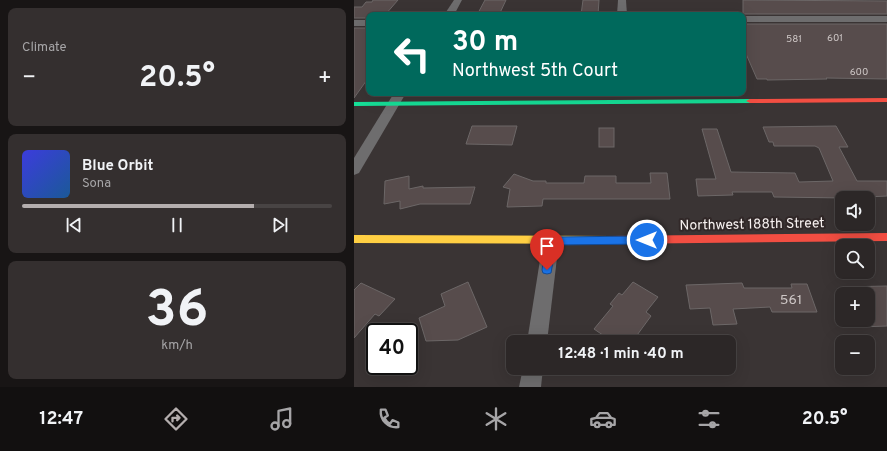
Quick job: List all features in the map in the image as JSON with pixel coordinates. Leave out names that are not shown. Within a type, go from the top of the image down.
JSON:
[{"type":"street","points":[[451,12],[458,0]]},
{"type":"street","points":[[622,0],[622,12]]},
{"type":"street","points":[[746,19],[887,19]]},
{"type":"street","points":[[354,23],[366,23]]},
{"type":"street","points":[[354,170],[398,96]]},
{"type":"street","points":[[354,104],[625,98],[887,100]]},
{"type":"street","name":"Northwest 188th Street","points":[[354,239],[551,241],[887,238]]},
{"type":"street","points":[[538,335],[551,241]]},
{"type":"street","points":[[530,387],[532,375]]},
{"type":"building","points":[[373,0],[398,0],[388,12],[366,12],[366,18],[354,18],[354,7],[362,7],[366,2],[372,2]]},
{"type":"building","points":[[485,0],[506,0],[500,12],[479,12]]},
{"type":"building","points":[[583,0],[599,0],[598,12],[581,12]]},
{"type":"building","points":[[743,0],[887,1],[887,14],[746,14],[746,12],[743,12]]},
{"type":"building","points":[[746,24],[887,24],[887,79],[757,79],[746,54]]},
{"type":"building","points":[[354,28],[366,28],[366,81],[354,98]]},
{"type":"building","points":[[472,126],[517,126],[512,145],[466,144]]},
{"type":"building","points":[[836,126],[848,147],[839,147],[857,181],[887,181],[887,196],[875,197],[875,191],[835,191],[835,198],[774,197],[772,192],[732,192],[733,195],[698,196],[696,179],[716,179],[702,129],[717,129],[731,172],[795,173],[799,182],[833,181],[819,148],[815,146],[774,146],[773,142],[769,142],[763,127]]},
{"type":"building","points":[[599,128],[614,128],[614,147],[599,147]]},
{"type":"building","points":[[650,173],[667,173],[670,199],[543,199],[542,206],[507,207],[510,189],[503,187],[514,174],[533,181],[546,181],[546,183],[584,183],[585,176],[616,176],[616,183],[651,183]]},
{"type":"building","points":[[409,176],[409,189],[423,186],[423,188],[475,187],[470,204],[420,204],[400,209],[400,201],[384,204],[385,181]]},
{"type":"building","points":[[468,282],[487,327],[458,340],[426,341],[419,318],[445,306],[441,294]]},
{"type":"building","points":[[633,282],[658,297],[646,312],[651,316],[637,335],[603,335],[594,329],[613,306],[610,304],[619,293],[622,295]]},
{"type":"building","points":[[361,283],[395,299],[379,316],[375,314],[354,338],[354,290]]},
{"type":"building","points":[[742,283],[744,288],[792,288],[791,284],[807,284],[817,312],[772,312],[770,307],[733,309],[737,324],[713,325],[710,308],[690,309],[686,285]]},
{"type":"building","points":[[887,286],[887,326],[875,326],[875,287],[843,287]]},
{"type":"traffic: fast","points":[[354,104],[750,101]]},
{"type":"traffic: slow","points":[[354,239],[612,240]]},
{"type":"traffic: jam","points":[[750,101],[887,100]]},
{"type":"traffic: jam","points":[[612,240],[887,237]]},
{"type":"route","points":[[547,270],[551,241],[647,240]]}]
